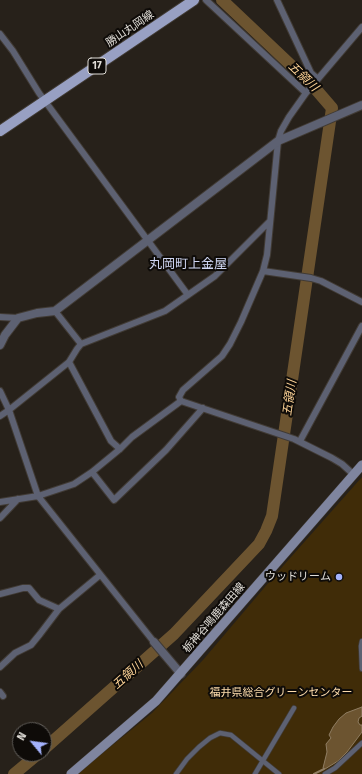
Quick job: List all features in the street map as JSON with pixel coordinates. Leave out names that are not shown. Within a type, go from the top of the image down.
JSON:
[{"type":"main road","name":"勝山丸岡線","points":[[0,131],[194,0]]},
{"type":"main road","name":"栃神谷鳴鹿森田線","points":[[71,774],[156,701],[362,465]]},
{"type":"street","points":[[206,0],[306,93]]},
{"type":"street","points":[[277,0],[311,73],[318,79]]},
{"type":"street","points":[[181,401],[179,396],[183,390],[222,356],[230,344],[263,271],[267,255],[278,141],[289,117],[306,93],[362,27]]},
{"type":"street","points":[[0,34],[46,101],[188,295]]},
{"type":"street","points":[[0,317],[18,318],[37,313],[55,311],[278,141],[362,105]]},
{"type":"street","points":[[0,416],[69,362],[81,344],[165,311],[216,276],[270,221]]},
{"type":"street","points":[[263,271],[300,276],[321,281],[362,302]]},
{"type":"street","points":[[55,311],[81,344]]},
{"type":"street","points":[[0,345],[5,335],[18,318]]},
{"type":"street","points":[[300,441],[362,326]]},
{"type":"street","points":[[69,362],[111,441],[120,449]]},
{"type":"street","points":[[0,391],[9,410],[38,496],[164,655],[181,674]]},
{"type":"street","points":[[181,401],[300,441],[342,464],[353,474]]},
{"type":"street","points":[[0,502],[38,496],[74,484],[92,472],[132,437],[181,401]]},
{"type":"street","points":[[92,472],[114,500],[166,450],[203,408]]},
{"type":"street","points":[[0,518],[18,499]]},
{"type":"street","points":[[0,668],[14,653],[30,645],[59,610],[100,575]]},
{"type":"street","points":[[0,594],[23,588],[29,588],[39,600],[59,610]]},
{"type":"street","points":[[362,641],[362,669]]},
{"type":"street","points":[[255,774],[294,708]]},
{"type":"street","points":[[176,774],[187,759],[199,747],[210,738],[220,733],[231,735],[264,760],[279,774]]},
{"type":"street","points":[[325,774],[335,768],[362,742]]},
{"type":"green space","name":"福井県総合グリーンセンター","points":[[362,477],[362,774],[77,774],[152,713],[203,660],[275,575]]},
{"type":"shaded area","points":[[362,707],[362,716],[359,718],[358,722],[362,725],[362,732],[338,761],[325,769],[323,768],[327,752],[326,744],[331,738],[329,735],[333,727],[346,713]]},
{"type":"waterway","name":"五領川","points":[[52,742],[174,634],[259,544],[272,516],[332,108],[313,86],[222,0]]},
{"type":"waterway","name":"五領川","points":[[14,774],[28,762]]},
{"type":"waterway","points":[[314,774],[324,769]]},
{"type":"place","name":"ウッドリーム","points":[[339,577]]},
{"type":"district","name":"丸岡町上金屋","points":[[188,264]]}]
